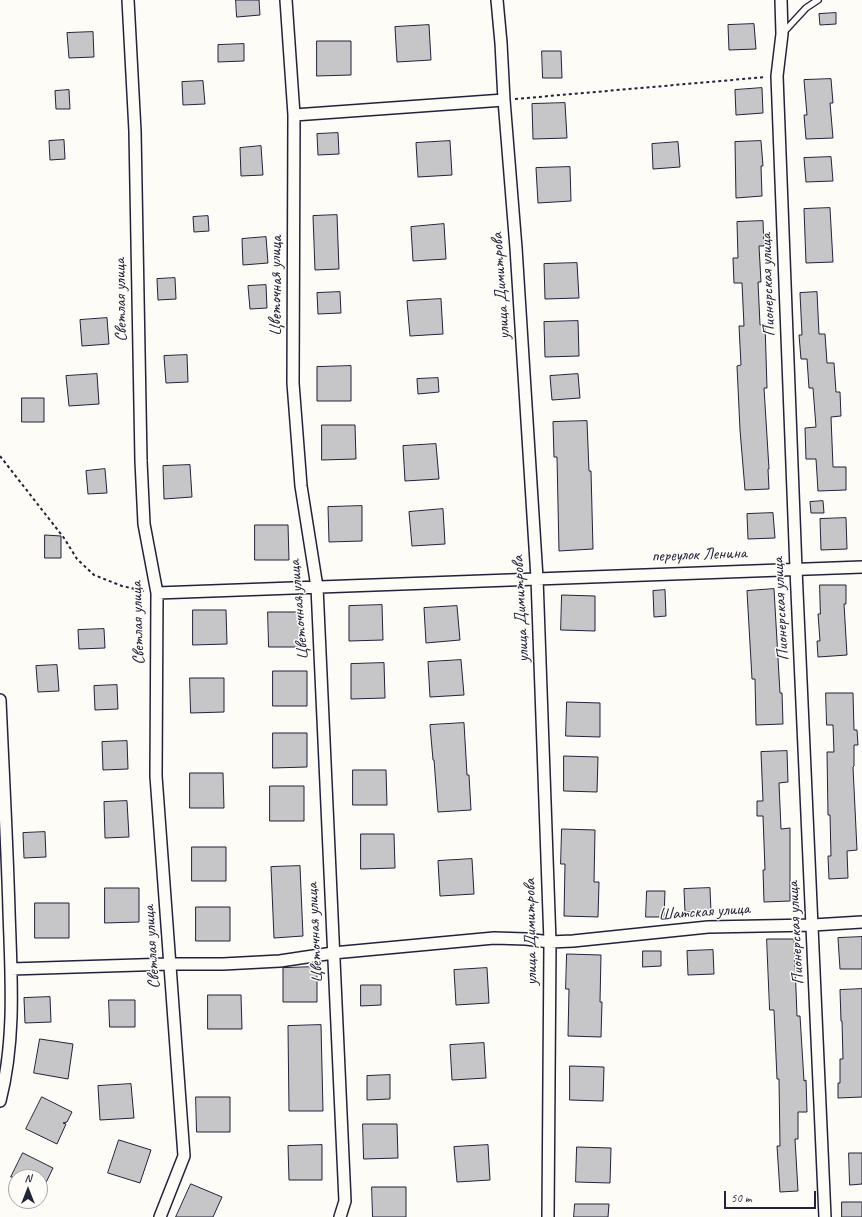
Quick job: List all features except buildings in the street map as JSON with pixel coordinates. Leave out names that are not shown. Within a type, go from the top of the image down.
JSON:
[{"type":"street","name":"Светлая улица","points":[[128,0],[135,131],[141,461],[144,524],[157,593],[156,776],[184,1156],[160,1217]]},
{"type":"street","name":"Цветочная улица","points":[[286,0],[294,115],[293,383],[301,486],[317,588],[344,1201],[340,1217]]},
{"type":"street","name":"улица Димитрова","points":[[497,0],[516,248],[537,578],[550,942],[548,1217]]},
{"type":"street","name":"Пионерская улица","points":[[781,0],[782,34],[777,76],[796,569],[825,1217]]},
{"type":"street","points":[[294,115],[504,100]]},
{"type":"street","name":"переулок Ленина","points":[[157,593],[862,567]]},
{"type":"street","points":[[0,700],[11,969],[10,1039],[4,1084],[0,1101]]},
{"type":"street","name":"Шатская улица","points":[[11,969],[170,964],[223,964],[280,961],[333,953],[494,938],[526,939],[550,942],[573,941],[708,927],[813,925],[862,922]]},
{"type":"lane","points":[[782,34],[806,8],[818,0]]},
{"type":"path","points":[[504,100],[777,76]]},
{"type":"path","points":[[0,456],[64,538],[77,559],[94,575],[122,586],[157,593]]}]
